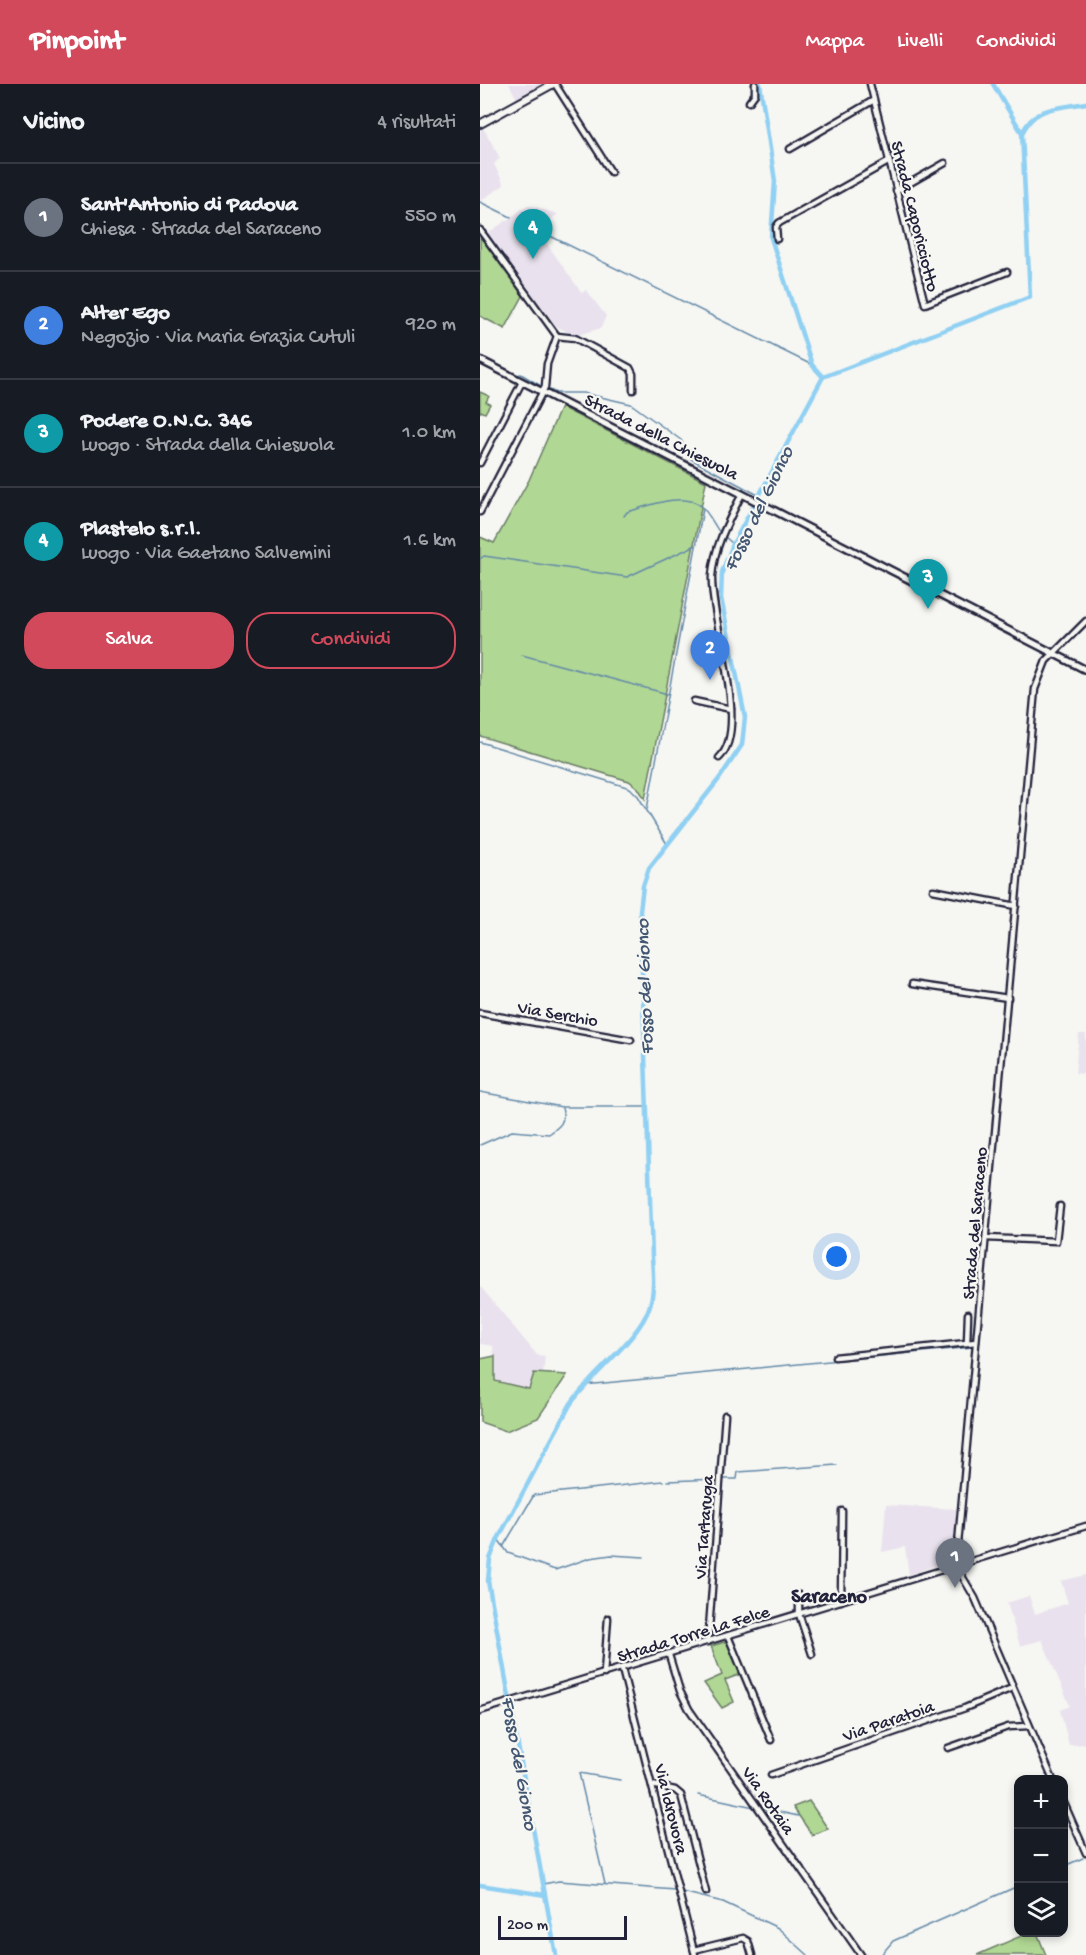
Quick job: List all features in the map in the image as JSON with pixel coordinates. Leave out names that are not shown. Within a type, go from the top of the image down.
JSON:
[{"type":"main road","points":[[480,124],[554,84]]},
{"type":"street","points":[[554,84],[611,172]]},
{"type":"street","points":[[749,102],[755,94],[755,84]]},
{"type":"street","name":"Strada Caporicciotto","points":[[870,84],[925,304],[1007,272]]},
{"type":"street","points":[[790,149],[874,100]]},
{"type":"street","points":[[777,239],[778,224],[888,162]]},
{"type":"street","points":[[896,191],[945,163]]},
{"type":"street","points":[[480,230],[557,336],[573,338],[628,367],[633,374],[633,390]]},
{"type":"street","points":[[480,512],[547,382],[547,364],[557,336]]},
{"type":"street","name":"Strada della Chiesuola","points":[[480,360],[1086,670]]},
{"type":"street","points":[[480,463],[522,382]]},
{"type":"street","points":[[719,758],[730,741],[731,709],[714,603],[712,574],[722,537],[742,494]]},
{"type":"street","name":"Strada del Saraceno","points":[[956,1566],[1035,689],[1041,669],[1052,653],[1086,621]]},
{"type":"street","points":[[694,701],[731,709]]},
{"type":"street","points":[[933,890],[1016,906]]},
{"type":"street","points":[[912,984],[1008,998]]},
{"type":"street","name":"Via Serchio","points":[[480,1013],[631,1040]]},
{"type":"street","points":[[986,1238],[1056,1241],[1060,1206]]},
{"type":"street","points":[[967,1343],[968,1314]]},
{"type":"street","points":[[835,1358],[976,1342]]},
{"type":"street","name":"Via Tartaruga","points":[[708,1642],[725,1415]]},
{"type":"street","points":[[841,1601],[842,1511]]},
{"type":"street","name":"Strada Torre La Felce","points":[[480,1711],[1086,1526]]},
{"type":"street","points":[[956,1566],[975,1598],[1051,1775]]},
{"type":"street","points":[[799,1595],[799,1614],[812,1654]]},
{"type":"street","points":[[604,1674],[608,1618]]},
{"type":"street","points":[[728,1636],[771,1740]]},
{"type":"street","name":"Via Rotaia","points":[[669,1655],[679,1688],[689,1709],[861,1955]]},
{"type":"street","name":"Via Idrovora","points":[[622,1669],[695,1953]]},
{"type":"street","name":"Via Paratoia","points":[[771,1775],[965,1708],[1012,1688]]},
{"type":"street","points":[[948,1748],[1008,1727],[1029,1726]]},
{"type":"street","points":[[652,1785],[675,1790],[681,1795],[706,1892]]},
{"type":"street","points":[[1068,1812],[1086,1854]]},
{"type":"street","points":[[695,1953],[743,1938],[748,1941],[752,1955]]},
{"type":"shaded area","points":[[509,84],[546,84],[517,99]]},
{"type":"shaded area","points":[[480,122],[500,158],[494,164],[504,185],[480,201]]},
{"type":"shaded area","points":[[528,205],[558,214],[537,230],[582,293],[586,290],[606,316],[601,328],[575,336],[556,326],[487,234]]},
{"type":"shaded area","points":[[1079,1034],[1086,1034],[1086,1074],[1075,1073]]},
{"type":"shaded area","points":[[480,1286],[537,1355],[545,1356],[543,1374],[534,1373],[529,1389],[495,1381],[493,1346],[480,1344]]},
{"type":"shaded area","points":[[886,1505],[957,1509],[953,1551],[945,1562],[909,1575],[905,1547],[882,1552]]},
{"type":"shaded area","points":[[1086,1575],[1086,1744],[1069,1745],[1060,1710],[1070,1706],[1042,1640],[1020,1646],[1007,1603],[1029,1596],[1035,1614],[1068,1603],[1061,1581]]},
{"type":"green space","points":[[480,236],[523,296],[505,329],[480,316]]},
{"type":"green space","points":[[480,392],[489,396],[486,402],[490,404],[485,413],[481,411],[480,413]]},
{"type":"green space","points":[[561,407],[706,482],[645,799],[638,788],[629,781],[480,736],[480,537],[494,543],[529,480]]},
{"type":"green space","points":[[495,1356],[495,1381],[529,1389],[534,1373],[567,1375],[538,1418],[506,1431],[480,1422],[480,1359]]},
{"type":"green space","points":[[728,1641],[741,1674],[725,1680],[734,1702],[722,1708],[704,1683],[722,1675],[711,1646]]},
{"type":"green space","points":[[809,1801],[828,1829],[812,1835],[793,1807]]},
{"type":"green space","points":[[1019,1937],[1039,1937],[1046,1955],[977,1955]]},
{"type":"waterway","points":[[760,84],[775,181],[771,238],[812,365],[823,377]]},
{"type":"waterway","points":[[993,84],[1022,133]]},
{"type":"waterway","name":"Fosso del Gionco","points":[[556,1955],[488,1581],[490,1559],[498,1539],[570,1405],[635,1332],[644,1320],[651,1302],[653,1276],[640,911],[643,886],[649,868],[719,779],[742,745],[745,717],[721,598],[722,572],[733,544],[823,377],[1030,297],[1022,133],[1034,117],[1041,113],[1086,103]]},
{"type":"waterway","points":[[480,202],[511,217]]},
{"type":"waterway","points":[[538,230],[812,365]]},
{"type":"waterway","points":[[517,375],[521,374],[541,386]]},
{"type":"waterway","points":[[548,389],[556,393],[583,393],[631,404],[681,440],[691,459],[760,496]]},
{"type":"waterway","points":[[624,516],[627,512],[654,504],[685,500],[701,506],[720,533]]},
{"type":"waterway","points":[[647,809],[703,509]]},
{"type":"waterway","points":[[724,536],[733,544]]},
{"type":"waterway","points":[[480,559],[484,556],[627,577],[696,545]]},
{"type":"waterway","points":[[522,655],[668,694]]},
{"type":"waterway","points":[[480,742],[630,788],[638,796],[667,844]]},
{"type":"waterway","points":[[480,1092],[562,1107],[645,1107]]},
{"type":"waterway","points":[[480,1145],[512,1131],[549,1134],[561,1123],[562,1108]]},
{"type":"waterway","points":[[584,1385],[973,1347]]},
{"type":"waterway","points":[[724,1479],[737,1479],[738,1472],[837,1465]]},
{"type":"waterway","points":[[667,1481],[718,1479]]},
{"type":"waterway","points":[[503,1547],[534,1495],[663,1481]]},
{"type":"waterway","points":[[498,1539],[508,1553],[555,1570],[590,1558],[611,1555],[644,1557]]},
{"type":"waterway","points":[[605,1884],[579,1773],[620,1780]]},
{"type":"waterway","points":[[698,1795],[754,1807]]},
{"type":"waterway","points":[[761,1808],[798,1816]]},
{"type":"waterway","points":[[1068,1864],[1083,1858]]},
{"type":"waterway","points":[[543,1884],[559,1881],[675,1890]]},
{"type":"waterway","points":[[480,1885],[545,1895]]},
{"type":"waterway","points":[[881,1955],[893,1941],[1014,1888]]},
{"type":"waterway","points":[[682,1892],[723,1902],[778,1928],[808,1955]]},
{"type":"place","name":"Plastelo s.r.l.","points":[[533,259]]},
{"type":"place","name":"Podere O.N.C. 346","points":[[928,609]]},
{"type":"place","name":"Alter Ego","points":[[710,680]]},
{"type":"place","name":"Sant'Antonio di Padova","points":[[955,1588]]},
{"type":"district","name":"Saraceno","points":[[829,1595]]}]
